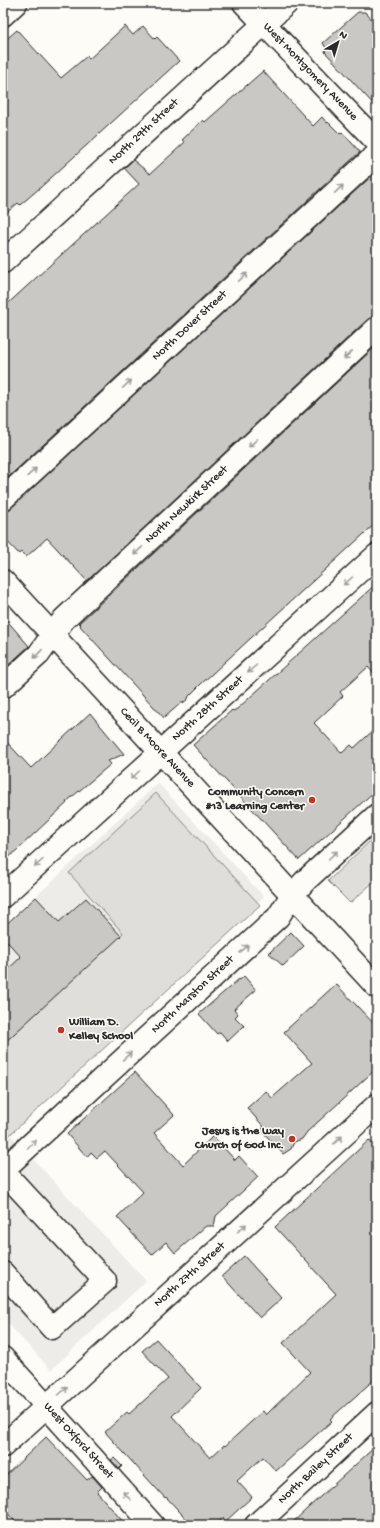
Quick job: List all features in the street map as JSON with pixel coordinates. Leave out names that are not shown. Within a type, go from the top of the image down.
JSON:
[{"type":"street","points":[[3,15],[16,3]]},
{"type":"street","name":"West Montgomery Avenue","points":[[244,3],[377,142]]},
{"type":"street","name":"North 29th Street","points":[[3,262],[286,3]]},
{"type":"street","name":"North Dover Street","points":[[3,499],[377,154]]},
{"type":"street","name":"North Newkirk Street","points":[[3,687],[39,654],[64,619],[377,328]]},
{"type":"street","name":"North 28th Street","points":[[3,896],[377,555]]},
{"type":"street","name":"Cecil B Moore Avenue","points":[[3,580],[377,987]]},
{"type":"street","name":"North Marston Street","points":[[3,1171],[278,917],[292,895],[305,881],[377,815]]},
{"type":"street","name":"North 27th Street","points":[[3,1446],[377,1105]]},
{"type":"street","points":[[3,1171],[105,1281],[52,1328],[3,1273]]},
{"type":"street","name":"West Oxford Street","points":[[3,1358],[153,1525]]},
{"type":"street","name":"North Bailey Street","points":[[256,1525],[377,1413]]},
{"type":"shaded area","name":"William D. Kelley School","points":[[158,783],[264,897],[9,1133],[146,1281],[51,1370],[3,1318],[3,927]]},
{"type":"shaded area","points":[[156,793],[260,905],[3,1141],[3,1044],[123,933],[69,873]]},
{"type":"shaded area","points":[[377,837],[377,879],[350,903],[328,881],[373,838]]},
{"type":"building","points":[[358,12],[365,12],[377,25],[377,108],[325,52],[326,48],[323,43]]},
{"type":"building","points":[[125,26],[133,35],[143,26],[155,39],[157,37],[179,61],[41,187],[20,205],[18,203],[3,216],[3,42],[17,30],[61,78],[87,56],[89,59]]},
{"type":"building","points":[[263,71],[313,126],[322,117],[340,134],[342,132],[360,152],[3,482],[3,308],[139,184],[124,168],[133,160],[150,174],[185,142],[182,140],[203,120],[205,122]]},
{"type":"building","points":[[377,171],[377,316],[368,319],[87,581],[47,538],[26,557],[21,552],[19,554],[3,537],[3,511],[11,508]]},
{"type":"building","points":[[377,345],[377,522],[201,684],[189,696],[188,699],[181,703],[164,718],[80,626],[81,625],[79,623]]},
{"type":"building","points":[[377,583],[377,677],[368,667],[340,692],[343,696],[314,723],[342,753],[351,745],[354,748],[377,727],[377,789],[299,860],[193,745],[232,710],[237,709]]},
{"type":"building","points":[[3,616],[29,646],[3,670]]},
{"type":"building","points":[[90,713],[124,754],[108,761],[111,764],[66,802],[67,803],[3,863],[3,738],[31,768]]},
{"type":"building","name":"William D. Kelley School","points":[[36,897],[59,922],[86,898],[121,936],[3,1044],[3,974],[21,957],[3,937],[3,927]]},
{"type":"building","points":[[291,932],[304,946],[283,966],[269,953]]},
{"type":"building","points":[[244,976],[256,990],[234,1009],[238,1014],[235,1017],[244,1026],[228,1041],[220,1032],[217,1034],[199,1014]]},
{"type":"building","points":[[336,984],[377,1027],[377,1068],[307,1132],[302,1139],[294,1142],[291,1149],[283,1154],[261,1130],[264,1127],[247,1108],[266,1091],[272,1098],[312,1063],[284,1032]]},
{"type":"building","points":[[135,1072],[174,1115],[154,1133],[183,1165],[213,1136],[235,1160],[239,1156],[258,1177],[216,1216],[214,1226],[206,1226],[175,1253],[166,1242],[152,1255],[117,1217],[143,1192],[105,1151],[97,1158],[91,1152],[87,1157],[67,1134]]},
{"type":"building","points":[[369,1140],[377,1149],[377,1377],[330,1419],[332,1421],[276,1471],[263,1457],[237,1481],[252,1497],[226,1521],[223,1518],[215,1525],[192,1525],[166,1497],[165,1498],[105,1432],[127,1412],[129,1414],[168,1379],[142,1351],[156,1339],[201,1388],[172,1416],[210,1458],[263,1411],[266,1415],[310,1372],[283,1343],[336,1294],[275,1227]]},
{"type":"building","points":[[244,1256],[282,1298],[260,1318],[222,1276]]},
{"type":"building","points":[[46,1437],[87,1480],[92,1476],[102,1487],[97,1492],[126,1525],[18,1525],[3,1508],[3,1478]]},
{"type":"building","points":[[377,1445],[377,1525],[290,1525],[309,1507]]},
{"type":"building","points":[[114,1458],[122,1466],[119,1469],[111,1460]]},
{"type":"place","name":"Community Concern #13 Learning Center","points":[[312,800]]},
{"type":"place","name":"William D. Kelley School","points":[[61,1030]]},
{"type":"place","name":"Jesus is the way Church of God Inc.","points":[[292,1139]]}]
